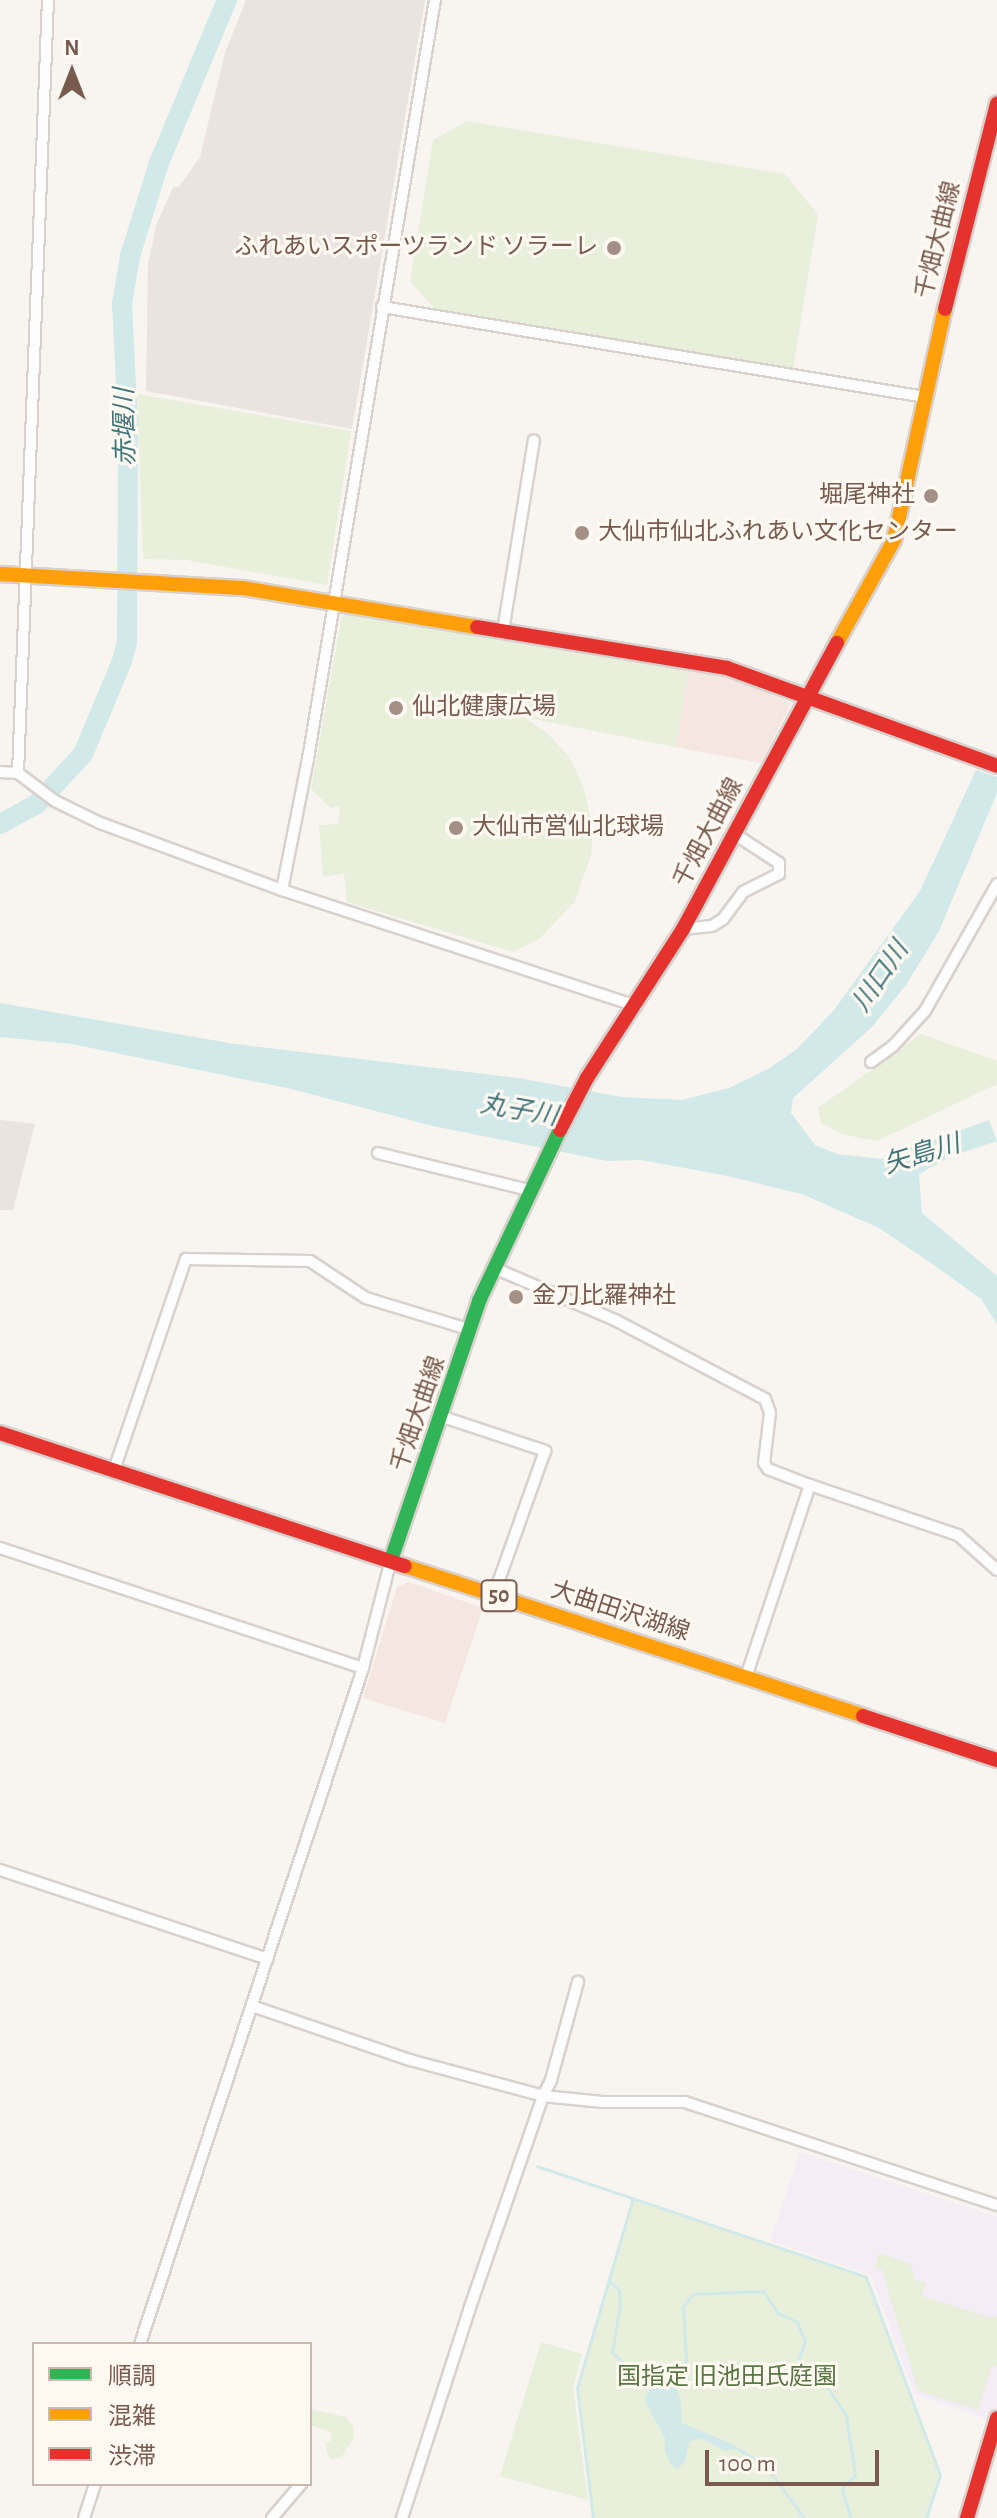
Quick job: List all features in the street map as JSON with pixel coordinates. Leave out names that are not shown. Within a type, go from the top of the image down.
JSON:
[{"type":"main road","name":"千畑大曲線","points":[[391,1560],[494,1268],[529,1190],[609,1043],[636,1006],[683,929],[894,540],[964,224],[997,103]]},
{"type":"main road","points":[[0,574],[243,588],[727,668],[997,766]]},
{"type":"main road","name":"大曲田沢湖線","points":[[0,1433],[746,1677],[996,1755]]},
{"type":"main road","points":[[967,2518],[997,2418]]},
{"type":"street","points":[[18,773],[48,0]]},
{"type":"street","points":[[282,890],[308,759],[435,0]]},
{"type":"street","points":[[382,307],[925,397]]},
{"type":"street","points":[[503,631],[534,440]]},
{"type":"street","points":[[0,772],[18,773],[55,801],[100,823],[282,890],[636,1006]]},
{"type":"street","points":[[683,929],[712,926],[723,919],[743,892],[779,874],[779,863],[733,833]]},
{"type":"street","points":[[871,1062],[893,1046],[925,1011],[997,884]]},
{"type":"street","points":[[378,1153],[529,1190]]},
{"type":"street","points":[[114,1470],[186,1259],[310,1261],[366,1298],[471,1330]]},
{"type":"street","points":[[494,1268],[615,1320],[765,1399],[770,1413],[764,1463],[768,1469],[958,1535],[997,1570]]},
{"type":"street","points":[[443,1417],[545,1451],[494,1594]]},
{"type":"street","points":[[746,1677],[810,1485]]},
{"type":"street","points":[[0,1548],[363,1668]]},
{"type":"street","points":[[141,2342],[363,1668],[391,1560]]},
{"type":"street","points":[[0,1870],[268,1959]]},
{"type":"street","points":[[402,2518],[543,2096],[551,2080],[578,1982]]},
{"type":"street","points":[[252,2006],[410,2060],[543,2096],[603,2102],[685,2102],[997,2205]]},
{"type":"street","points":[[84,2518],[94,2486]]},
{"type":"street","points":[[272,2518],[299,2486]]},
{"type":"shaded area","points":[[246,0],[425,0],[352,429],[146,391],[148,265],[156,226],[173,187],[179,187],[200,157],[225,53]]},
{"type":"shaded area","points":[[689,670],[724,674],[791,703],[761,763],[675,747]]},
{"type":"shaded area","points":[[0,1120],[35,1124],[13,1210],[0,1210]]},
{"type":"shaded area","points":[[409,1582],[483,1608],[445,1723],[363,1698],[397,1587]]},
{"type":"shaded area","points":[[800,2152],[997,2217],[997,2405],[992,2421],[914,2394],[871,2275],[770,2241]]},
{"type":"green space","name":"ふれあいスポーツランド ソラーレ","points":[[468,121],[785,174],[818,215],[793,369],[436,311],[410,281],[433,140]]},
{"type":"green space","points":[[137,394],[351,431],[327,585],[186,560],[143,559]]},
{"type":"green space","points":[[342,614],[689,670],[675,747],[524,717],[547,733],[570,758],[584,788],[593,830],[591,855],[575,901],[540,938],[513,952],[347,902],[344,873],[323,877],[319,825],[338,824],[340,806],[331,808],[311,789]]},
{"type":"green space","points":[[921,1034],[997,1061],[997,1084],[877,1141],[845,1135],[821,1123],[818,1108]]},
{"type":"green space","name":"国指定 旧池田氏庭園","points":[[633,2198],[866,2277],[940,2475],[926,2518],[593,2518],[577,2388]]},
{"type":"green space","points":[[879,2253],[911,2264],[915,2279],[926,2283],[922,2296],[992,2318],[997,2316],[997,2367],[992,2365],[978,2410],[918,2391],[882,2270],[875,2268]]},
{"type":"green space","points":[[541,2342],[582,2354],[573,2389],[588,2500],[500,2476]]},
{"type":"green space","points":[[312,2409],[346,2417],[353,2426],[354,2438],[341,2458],[332,2459],[328,2455],[325,2444],[330,2441],[332,2433],[312,2426]]},
{"type":"water","points":[[976,770],[997,777],[997,793],[939,931],[906,985],[873,1026],[793,1098],[791,1113],[815,1145],[837,1154],[882,1159],[989,1120],[997,1141],[952,1156],[919,1174],[922,1213],[997,1276],[997,1324],[981,1299],[879,1228],[802,1194],[723,1175],[641,1160],[607,1161],[433,1126],[287,1088],[72,1044],[0,1037],[0,1003],[235,1044],[518,1078],[622,1097],[682,1100],[729,1088],[768,1069],[797,1049],[834,1010],[920,891]]},
{"type":"water","points":[[667,2385],[676,2388],[680,2396],[682,2423],[738,2449],[724,2451],[706,2440],[695,2439],[689,2443],[685,2462],[677,2469],[671,2464],[665,2452],[665,2438],[644,2400],[650,2389]]},
{"type":"waterway","name":"赤堰川","points":[[0,824],[37,804],[83,754],[122,661],[127,642],[128,423],[122,304],[130,256],[159,163],[227,0]]},
{"type":"waterway","points":[[537,2166],[866,2277],[940,2475],[926,2518]]},
{"type":"waterway","points":[[593,2518],[577,2388],[633,2198]]},
{"type":"waterway","points":[[609,2281],[619,2290],[620,2306],[612,2352],[650,2389]]},
{"type":"waterway","points":[[676,2388],[686,2360],[683,2307],[693,2294],[763,2291],[778,2313],[797,2322],[805,2342],[798,2360],[802,2366],[816,2369],[846,2416],[855,2475],[842,2489],[851,2518]]},
{"type":"waterway","points":[[738,2449],[765,2465],[804,2518]]},
{"type":"traffic: fast","points":[[391,1560],[479,1301],[560,1130]]},
{"type":"traffic: slow","points":[[837,643],[894,540],[945,309]]},
{"type":"traffic: slow","points":[[0,574],[243,588],[477,627]]},
{"type":"traffic: slow","points":[[405,1566],[863,1716]]},
{"type":"traffic: jam","points":[[945,309],[997,103]]},
{"type":"traffic: jam","points":[[477,627],[727,668],[997,766]]},
{"type":"traffic: jam","points":[[560,1130],[587,1078],[683,929],[837,643]]},
{"type":"traffic: jam","points":[[0,1433],[405,1566]]},
{"type":"traffic: jam","points":[[863,1716],[997,1760]]},
{"type":"traffic: jam","points":[[967,2518],[997,2418]]},
{"type":"place","name":"ふれあいスポーツランド ソラーレ","points":[[614,248]]},
{"type":"place","name":"堀尾神社","points":[[931,496]]},
{"type":"place","name":"大仙市仙北ふれあい文化センター","points":[[582,533]]},
{"type":"place","name":"仙北健康広場","points":[[396,708]]},
{"type":"place","name":"大仙市営仙北球場","points":[[456,828]]},
{"type":"place","name":"金刀比羅神社","points":[[516,1297]]},
{"type":"water label","name":"川口川","points":[[881,977]]},
{"type":"water label","name":"丸子川","points":[[519,1111]]},
{"type":"water label","name":"矢島川","points":[[922,1155]]}]
